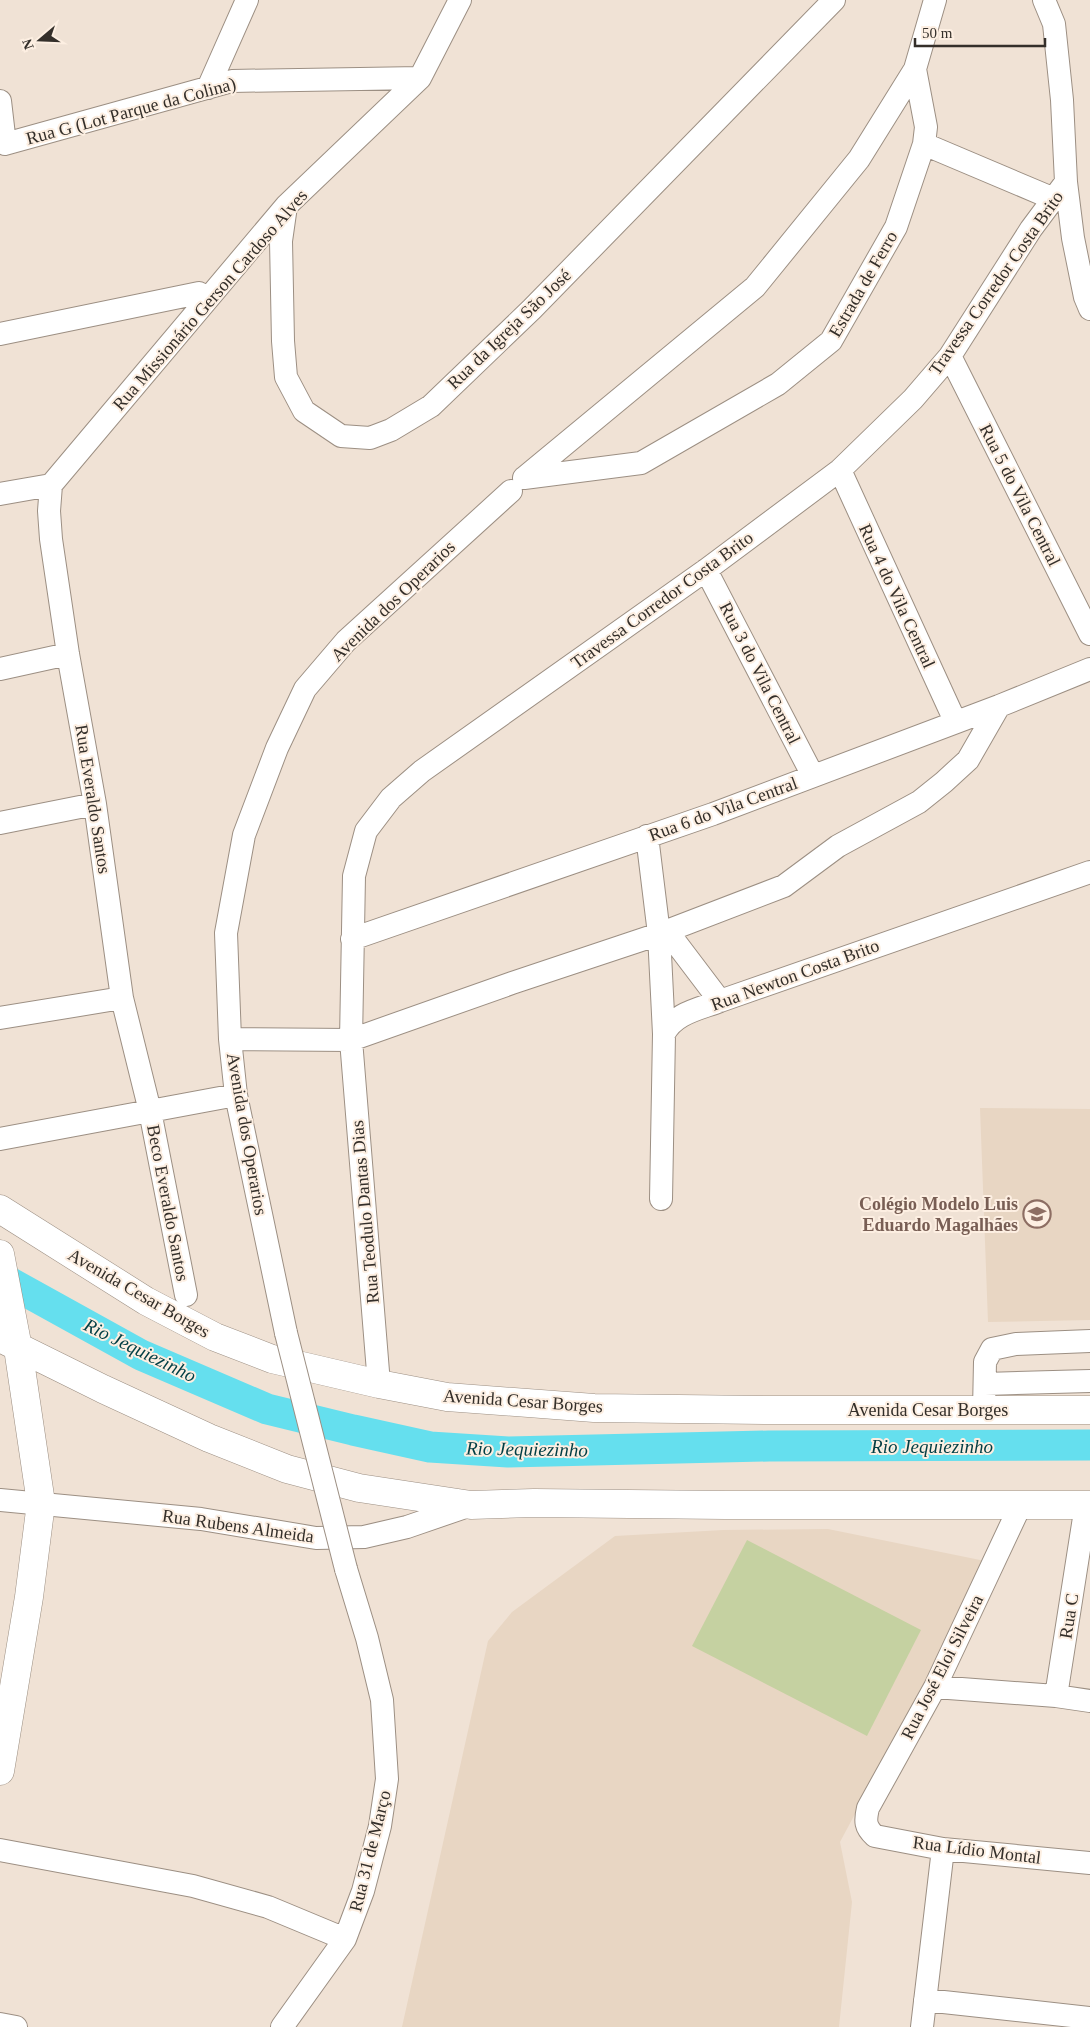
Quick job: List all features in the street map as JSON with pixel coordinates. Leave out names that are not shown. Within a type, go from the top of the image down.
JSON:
[{"type":"main road","name":"Avenida Cesar Borges","points":[[0,1209],[146,1301],[215,1337],[272,1359],[379,1384],[447,1397],[594,1408],[984,1397],[1090,1410]]},
{"type":"main road","points":[[0,1254],[10,1334],[41,1503],[29,1597],[7,1691],[0,1771]]},
{"type":"main road","points":[[10,1334],[209,1438],[287,1469],[359,1488],[471,1505],[534,1503],[1088,1505]]},
{"type":"street","points":[[208,88],[247,0]]},
{"type":"street","name":"Rua Missionário Gerson Cardoso Alves","points":[[52,485],[286,206],[420,78],[460,0]]},
{"type":"street","name":"Rua da Igreja São José","points":[[286,206],[281,241],[283,341],[286,377],[304,411],[341,436],[370,438],[392,430],[430,406],[532,309],[834,0]]},
{"type":"street","points":[[915,69],[935,0]]},
{"type":"street","points":[[1044,0],[1054,24],[1062,100],[1060,191],[1073,238],[1085,298],[1090,310]]},
{"type":"street","name":"Estrada de Ferro","points":[[518,484],[640,463],[778,384],[831,341],[896,226],[924,144],[926,127],[915,69]]},
{"type":"street","name":"Avenida dos Operarios","points":[[346,1569],[286,1333],[236,1095],[230,1039],[226,933],[244,835],[277,748],[305,689],[346,641],[518,484],[756,287],[859,159],[915,69]]},
{"type":"street","name":"Rua G (Lot Parque da Colina)","points":[[0,101],[2,146],[232,81],[420,78]]},
{"type":"street","points":[[924,144],[1060,191]]},
{"type":"street","name":"Travessa Corredor Costa Brito","points":[[351,1040],[354,876],[366,831],[391,798],[422,771],[706,570],[840,470],[913,399],[950,356],[1031,229],[1060,191]]},
{"type":"street","points":[[0,334],[199,292]]},
{"type":"street","name":"Rua 5 do Vila Central","points":[[950,356],[1090,634]]},
{"type":"street","name":"Rua 4 do Vila Central","points":[[840,470],[954,721]]},
{"type":"street","points":[[0,494],[52,485]]},
{"type":"street","name":"Rua Everaldo Santos","points":[[52,485],[49,510],[51,539],[68,654],[95,804],[122,998],[150,1111]]},
{"type":"street","name":"Rua 3 do Vila Central","points":[[706,570],[813,776]]},
{"type":"street","points":[[0,669],[68,654]]},
{"type":"street","name":"Rua 6 do Vila Central","points":[[352,939],[648,836],[813,776],[954,721],[999,706],[1090,669]]},
{"type":"street","points":[[230,1039],[351,1040],[512,983],[663,933],[784,886],[838,846],[919,802],[968,760],[999,706]]},
{"type":"street","points":[[0,823],[95,804]]},
{"type":"street","points":[[648,836],[663,933],[664,1034],[661,1199]]},
{"type":"street","name":"Rua Newton Costa Brito","points":[[664,1034],[668,1024],[680,1016],[1090,872]]},
{"type":"street","points":[[663,933],[720,1001]]},
{"type":"street","points":[[0,1018],[122,998]]},
{"type":"street","name":"Rua Teodulo Dantas Dias","points":[[351,1040],[379,1384]]},
{"type":"street","points":[[0,1139],[236,1095]]},
{"type":"street","name":"Beco Everaldo Santos","points":[[150,1111],[186,1295]]},
{"type":"street","points":[[1090,1341],[1016,1344],[992,1349],[985,1362],[984,1397],[1090,1381]]},
{"type":"street","name":"Rua Rubens Almeida","points":[[0,1500],[201,1520],[316,1538],[364,1537],[407,1527],[471,1505]]},
{"type":"street","name":"Rua José Eloi Silveira","points":[[867,1828],[868,1808],[935,1687],[1021,1504]]},
{"type":"street","name":"Rua C","points":[[1056,1696],[1088,1505]]},
{"type":"street","name":"Rua 31 de Março","points":[[282,2027],[345,1939],[363,1891],[375,1844],[387,1779],[382,1700],[346,1569]]},
{"type":"street","points":[[935,1687],[1056,1696],[1090,1701]]},
{"type":"street","name":"Rua Lídio Montal","points":[[867,1828],[874,1836],[943,1849],[1090,1863]]},
{"type":"street","points":[[922,2027],[943,1849]]},
{"type":"street","points":[[0,1850],[193,1886],[268,1907],[345,1939]]},
{"type":"street","points":[[925,2000],[1090,2018]]},
{"type":"street","points":[[0,2024],[16,2027]]},
{"type":"shaded area","name":"Colégio Modelo Luis Eduardo Magalhães","points":[[980,1108],[1090,1109],[1090,1320],[988,1322]]},
{"type":"shaded area","points":[[828,1529],[990,1562],[840,1842],[852,1902],[839,2027],[402,2027],[488,1641],[512,1612],[615,1536],[723,1530]]},
{"type":"green space","points":[[747,1540],[921,1630],[867,1736],[692,1646]]},
{"type":"waterway","name":"Rio Jequiezinho","points":[[0,1277],[141,1355],[267,1409],[430,1447],[508,1452],[769,1446],[1090,1445]]},
{"type":"place","name":"Colégio Modelo Luis Eduardo Magalhães","points":[[1037,1214]]}]
